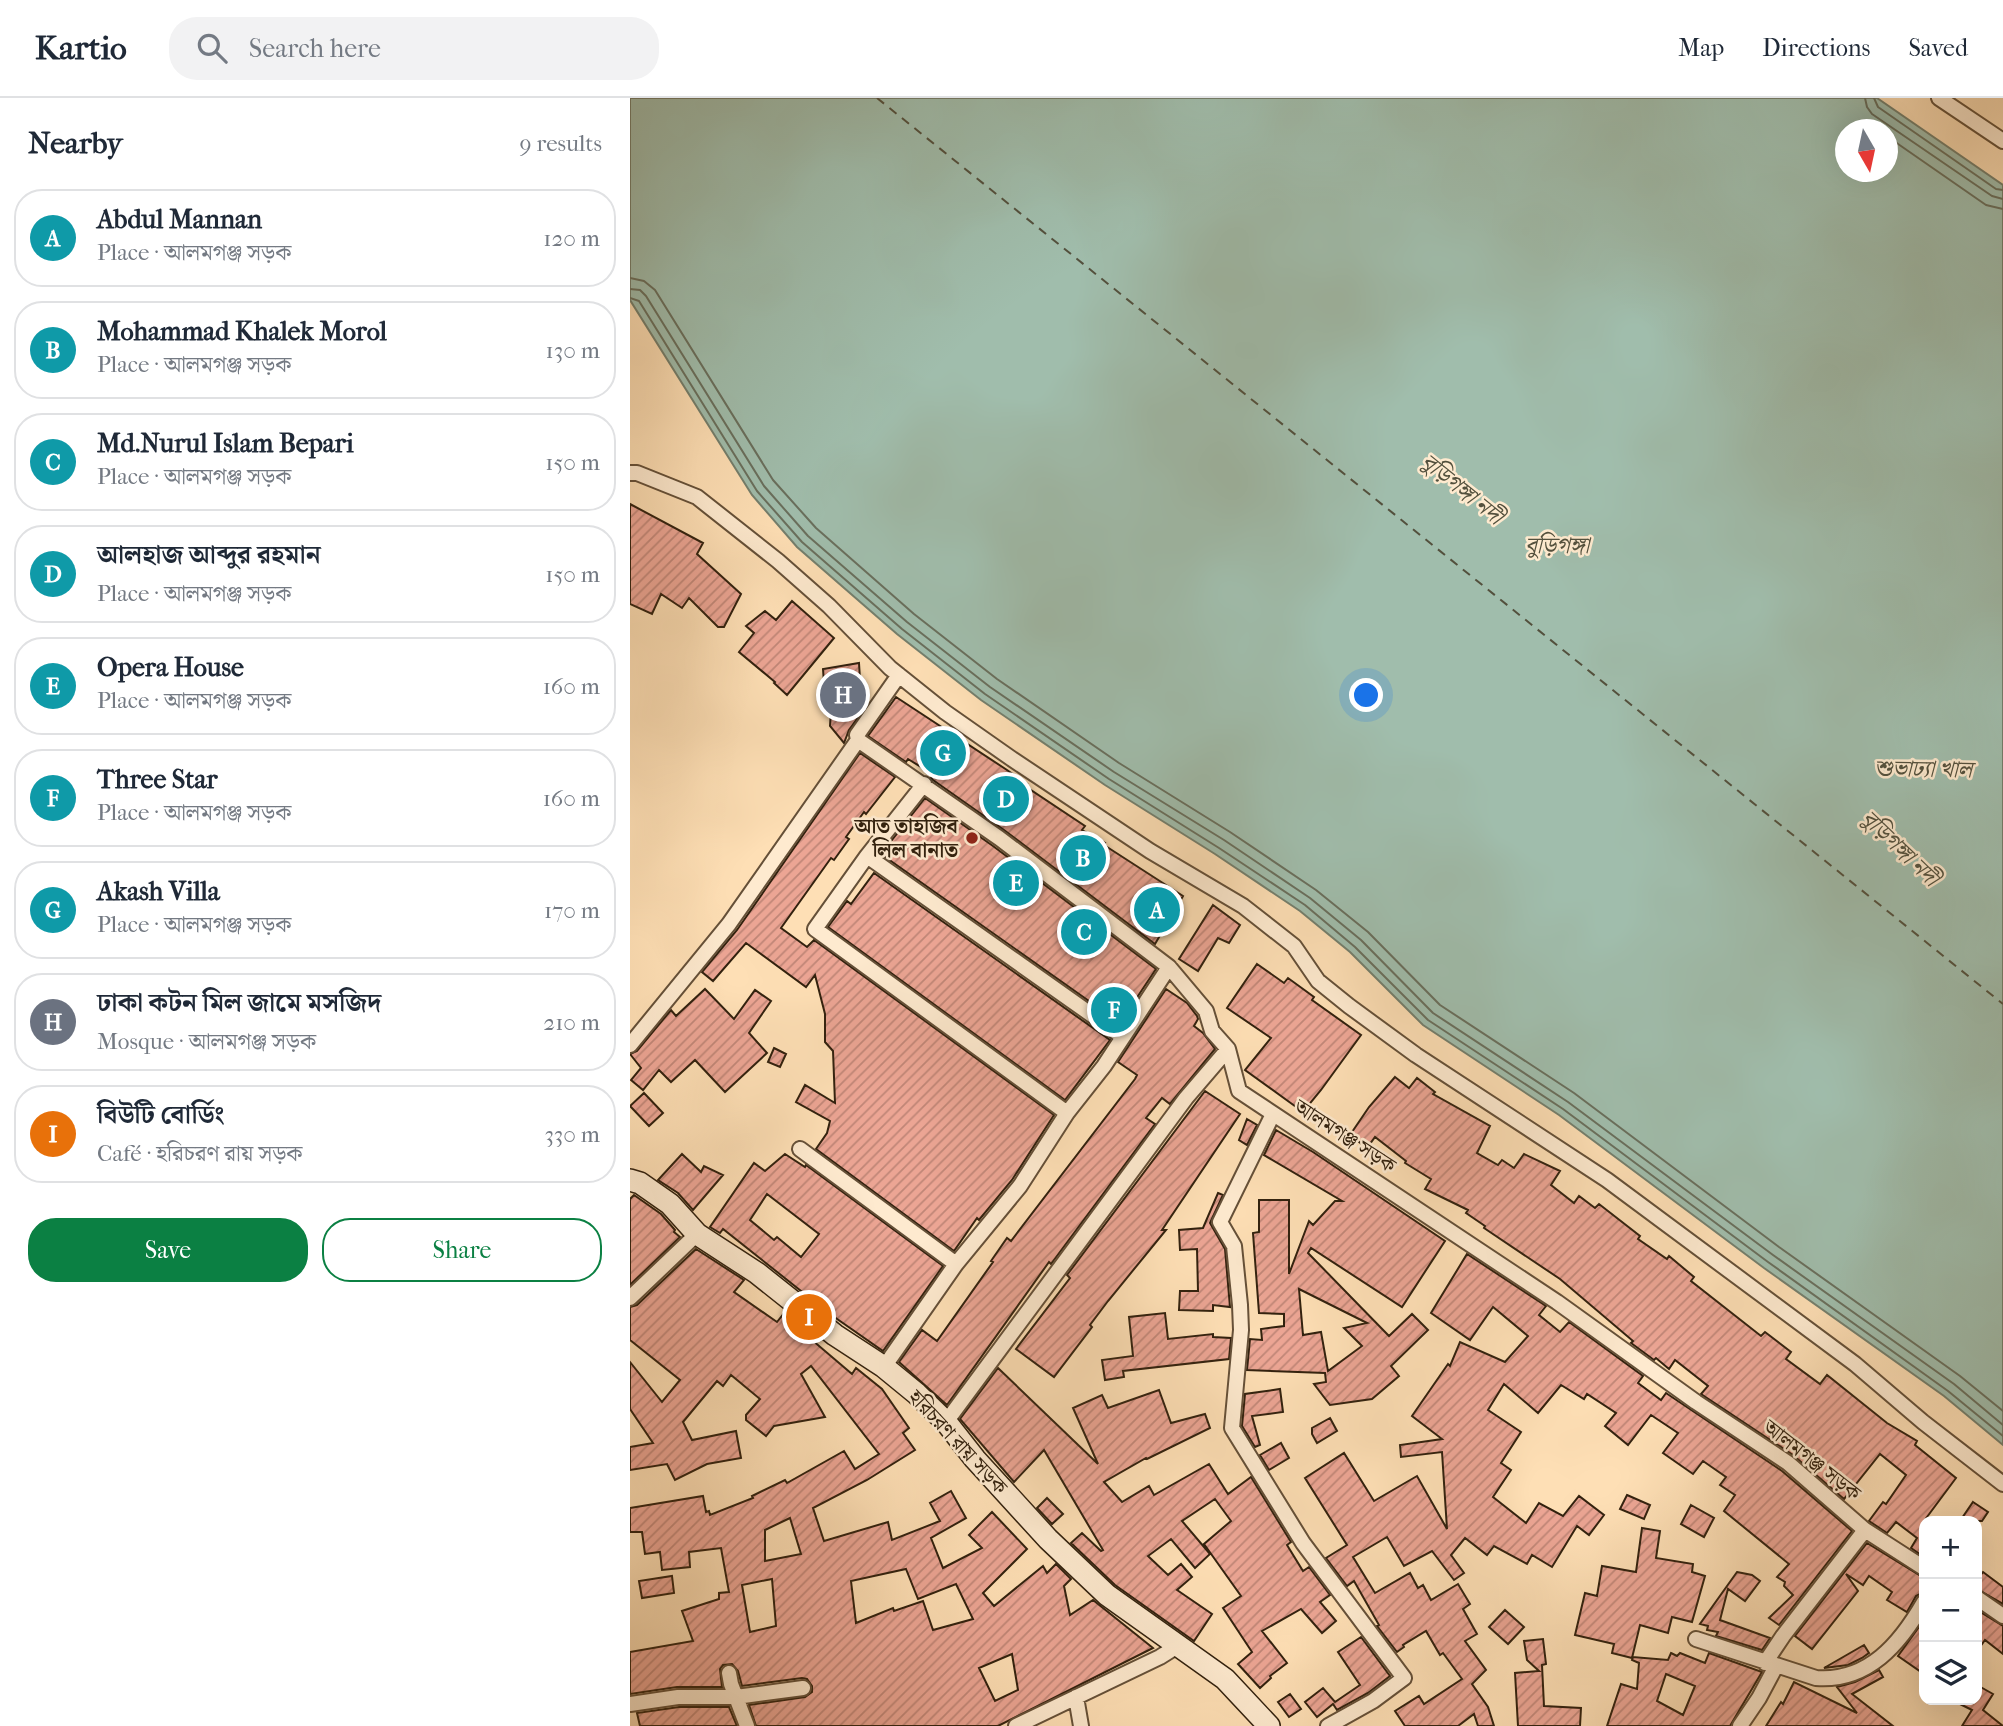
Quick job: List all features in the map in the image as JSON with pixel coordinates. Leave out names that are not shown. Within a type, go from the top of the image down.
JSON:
[{"type":"main road","name":"হরিচরণ রায় সড়ক","points":[[630,1180],[640,1183],[670,1204],[697,1234],[758,1273],[835,1335],[884,1367],[917,1394],[946,1422],[975,1459],[1048,1539],[1108,1595],[1225,1679],[1269,1726]]},
{"type":"street","points":[[1939,98],[2003,141]]},
{"type":"street","points":[[630,473],[637,473],[696,497],[778,561],[899,676],[1012,759],[1150,851],[1243,906],[1294,946],[1318,981],[1349,1006],[1416,1055],[1607,1180],[1855,1364],[1923,1422],[2003,1484]]},
{"type":"street","points":[[630,1045],[729,924],[858,740],[857,735],[899,676]]},
{"type":"street","name":"আলমগঞ্জ সড়ক","points":[[858,740],[999,838],[1169,967],[1206,1011],[1212,1031],[1228,1049],[1239,1091],[1557,1302],[1696,1402],[1788,1462],[1865,1530],[1919,1565]]},
{"type":"street","points":[[924,784],[866,856],[815,929],[1067,1112]]},
{"type":"street","points":[[866,856],[1123,1037]]},
{"type":"street","points":[[884,1367],[956,1264],[1020,1186],[1067,1112],[1104,1066],[1169,967]]},
{"type":"street","points":[[946,1422],[1186,1098],[1228,1049]]},
{"type":"street","points":[[1273,1114],[1220,1222],[1234,1246],[1240,1305],[1241,1330],[1233,1428],[1303,1543],[1404,1678],[1373,1701],[1328,1726]]},
{"type":"street","points":[[800,1149],[956,1264]]},
{"type":"street","points":[[630,1298],[697,1234]]},
{"type":"street","points":[[1740,1726],[1759,1698],[1783,1636],[1865,1530]]},
{"type":"street","points":[[1982,1601],[2003,1616]]},
{"type":"street","points":[[1696,1639],[1816,1678],[1836,1680],[1850,1676],[1892,1648],[1919,1610]]},
{"type":"street","points":[[1016,1726],[1160,1657],[1179,1645]]},
{"type":"street","points":[[729,1674],[747,1726]]},
{"type":"street","points":[[630,1704],[678,1697],[736,1697],[803,1688]]},
{"type":"street","points":[[1076,1697],[1081,1726]]},
{"type":"water","name":"বুড়িগঙ্গা","points":[[630,98],[1877,98],[2003,185],[2003,1445],[1944,1396],[1764,1268],[1559,1115],[1423,1025],[1350,952],[1300,911],[1105,785],[981,700],[897,634],[797,547],[752,495],[630,300]]},
{"type":"building","points":[[630,504],[703,543],[697,554],[741,594],[724,627],[718,627],[689,598],[682,608],[661,594],[652,614],[630,604]]},
{"type":"building","points":[[792,601],[834,638],[787,695],[739,652],[754,633],[746,626],[765,611],[776,620]]},
{"type":"building","points":[[859,663],[862,712],[849,730],[844,743],[830,726],[831,711],[826,711],[823,669]]},
{"type":"building","points":[[896,697],[1027,784],[1025,786],[1085,826],[1082,830],[1183,896],[1155,944],[933,780],[931,778],[934,775],[908,759],[906,762],[868,736]]},
{"type":"building","points":[[860,753],[895,777],[866,814],[864,812],[834,860],[831,858],[781,928],[807,947],[814,940],[1054,1115],[1012,1180],[979,1220],[977,1218],[954,1251],[816,1149],[827,1133],[830,1121],[796,1102],[805,1085],[835,1103],[833,1051],[825,1042],[825,1014],[815,975],[806,987],[746,943],[713,981],[702,972],[737,930]]},
{"type":"building","points":[[925,798],[1156,969],[1120,1023],[881,854]]},
{"type":"building","points":[[874,873],[1110,1040],[1065,1100],[828,927],[847,901],[851,904]]},
{"type":"building","points":[[1213,905],[1240,925],[1229,943],[1218,938],[1198,971],[1179,959]]},
{"type":"building","points":[[1257,964],[1284,983],[1288,978],[1314,997],[1312,1000],[1361,1035],[1303,1112],[1245,1070],[1271,1038],[1227,1008]]},
{"type":"building","points":[[705,989],[734,1019],[755,990],[771,1001],[749,1033],[767,1053],[725,1092],[695,1060],[671,1082],[659,1070],[643,1090],[631,1080],[641,1068],[630,1054],[637,1051],[671,1010],[676,1016]]},
{"type":"building","points":[[1166,989],[1187,1003],[1198,1019],[1194,1026],[1215,1049],[1170,1104],[1162,1098],[1146,1118],[1155,1124],[1051,1264],[1049,1262],[947,1405],[899,1362],[922,1330],[937,1341],[1007,1238],[1011,1241],[1135,1079],[1137,1075],[1118,1062]]},
{"type":"building","points":[[774,1048],[786,1054],[780,1067],[768,1062]]},
{"type":"building","points":[[1395,1077],[1409,1088],[1417,1078],[1435,1092],[1433,1094],[1490,1126],[1477,1153],[1498,1165],[1502,1160],[1514,1168],[1524,1154],[1560,1171],[1551,1185],[1574,1203],[1579,1196],[1595,1208],[1599,1204],[1640,1236],[1638,1239],[1667,1259],[1669,1256],[1694,1277],[1691,1281],[1761,1336],[1765,1332],[1791,1352],[1786,1359],[1820,1384],[1827,1375],[1887,1423],[1917,1441],[1915,1445],[1956,1478],[1928,1516],[1919,1516],[1919,1554],[1911,1548],[1917,1538],[1896,1522],[1887,1533],[1869,1521],[1883,1502],[1886,1504],[1906,1475],[1880,1454],[1844,1499],[1793,1455],[1701,1394],[1708,1386],[1675,1360],[1669,1369],[1656,1358],[1654,1360],[1631,1343],[1633,1341],[1560,1279],[1484,1228],[1485,1226],[1466,1213],[1468,1210],[1425,1189],[1431,1179],[1405,1163],[1406,1161],[1375,1137],[1367,1148],[1350,1135],[1369,1107]]},
{"type":"building","points":[[1205,1091],[1240,1114],[1162,1230],[1166,1230],[1108,1301],[1054,1377],[1016,1349],[1070,1278],[1067,1275]]},
{"type":"building","points":[[644,1093],[663,1113],[649,1126],[630,1106]]},
{"type":"building","points":[[1247,1119],[1257,1125],[1247,1145],[1239,1140]]},
{"type":"building","points":[[1276,1130],[1445,1241],[1402,1307],[1311,1248],[1308,1253],[1389,1336],[1412,1314],[1428,1330],[1391,1366],[1399,1376],[1372,1399],[1330,1405],[1314,1384],[1326,1382],[1325,1373],[1247,1370],[1250,1339],[1262,1340],[1261,1329],[1284,1326],[1284,1314],[1259,1313],[1253,1233],[1259,1232],[1259,1200],[1289,1200],[1289,1274],[1309,1221],[1313,1225],[1335,1201],[1342,1201],[1264,1155]],"holes":[[[1299,1289],[1367,1323],[1344,1328],[1362,1346],[1328,1371],[1321,1332],[1303,1335]]]},
{"type":"building","points":[[682,1154],[701,1172],[704,1166],[723,1175],[693,1210],[678,1193],[658,1180]]},
{"type":"building","points":[[785,1154],[805,1167],[806,1165],[943,1266],[883,1351],[830,1314],[723,1229],[720,1233],[710,1227],[754,1163],[765,1171]],"holes":[[[767,1194],[819,1234],[801,1257],[750,1220]]]},
{"type":"building","points":[[1218,1193],[1223,1195],[1210,1223],[1225,1249],[1230,1307],[1213,1305],[1213,1311],[1179,1310],[1180,1291],[1198,1291],[1197,1249],[1180,1250],[1179,1230],[1203,1228]]},
{"type":"building","points":[[634,1195],[661,1214],[680,1237],[630,1285],[630,1199]]},
{"type":"building","points":[[696,1249],[744,1280],[734,1292],[777,1322],[785,1312],[814,1338],[812,1340],[852,1374],[856,1368],[882,1389],[909,1428],[903,1433],[915,1450],[867,1480],[813,1508],[824,1541],[888,1522],[892,1540],[940,1521],[930,1503],[951,1491],[966,1518],[931,1538],[943,1568],[982,1548],[969,1535],[992,1512],[1027,1549],[983,1593],[994,1606],[1043,1566],[1047,1573],[1056,1564],[1071,1579],[1064,1586],[1070,1615],[1093,1600],[1153,1648],[998,1726],[756,1726],[749,1705],[805,1697],[812,1692],[812,1686],[807,1679],[802,1678],[742,1686],[738,1671],[732,1664],[723,1665],[720,1669],[722,1687],[677,1687],[630,1694],[630,1652],[693,1641],[682,1611],[719,1599],[719,1593],[729,1592],[721,1548],[689,1552],[690,1567],[662,1570],[660,1552],[645,1554],[642,1532],[630,1532],[630,1508],[703,1496],[706,1512],[709,1511],[710,1515],[753,1498],[752,1496],[785,1480],[787,1483],[844,1451],[855,1469],[879,1454],[811,1366],[801,1374],[825,1417],[774,1426],[766,1436],[746,1420],[746,1415],[760,1399],[731,1375],[723,1386],[717,1381],[683,1422],[692,1440],[736,1431],[741,1458],[707,1464],[675,1480],[667,1464],[630,1470],[630,1447],[653,1443],[630,1409],[630,1362],[662,1402],[680,1380],[630,1340],[630,1307],[637,1305]],"holes":[[[790,1518],[801,1554],[765,1561],[765,1530]],[[906,1569],[918,1599],[956,1584],[973,1619],[933,1630],[923,1601],[894,1611],[893,1608],[856,1623],[851,1581]],[[772,1579],[776,1626],[750,1632],[742,1585]],[[1012,1654],[1018,1690],[995,1701],[979,1668]]]},
{"type":"building","points":[[1467,1254],[1546,1306],[1539,1315],[1560,1332],[1569,1322],[1643,1376],[1638,1383],[1661,1400],[1666,1393],[1782,1471],[1852,1531],[1779,1625],[1769,1618],[1793,1595],[1784,1586],[1785,1582],[1777,1577],[1789,1564],[1724,1511],[1735,1495],[1720,1485],[1726,1477],[1703,1461],[1693,1474],[1663,1453],[1678,1433],[1651,1415],[1628,1445],[1605,1426],[1616,1413],[1587,1394],[1584,1399],[1561,1385],[1538,1413],[1504,1384],[1488,1410],[1521,1432],[1501,1463],[1511,1470],[1493,1497],[1526,1523],[1539,1503],[1563,1516],[1579,1496],[1604,1515],[1589,1535],[1577,1526],[1552,1567],[1532,1555],[1527,1564],[1494,1546],[1487,1555],[1465,1538],[1451,1555],[1464,1573],[1454,1580],[1432,1551],[1404,1566],[1387,1537],[1353,1557],[1375,1593],[1410,1573],[1418,1588],[1423,1585],[1431,1600],[1458,1584],[1470,1604],[1463,1609],[1477,1634],[1465,1641],[1486,1670],[1472,1684],[1488,1707],[1494,1726],[1478,1726],[1474,1714],[1458,1726],[1405,1726],[1395,1711],[1419,1696],[1424,1704],[1462,1679],[1443,1653],[1440,1655],[1426,1631],[1403,1645],[1397,1652],[1377,1626],[1379,1625],[1354,1581],[1347,1586],[1326,1558],[1347,1545],[1305,1478],[1344,1453],[1374,1501],[1417,1476],[1447,1529],[1442,1452],[1401,1457],[1400,1445],[1442,1439],[1412,1416],[1448,1364],[1450,1366],[1460,1342],[1505,1362],[1528,1336],[1493,1307],[1470,1340],[1431,1313]]},
{"type":"building","points":[[1165,1313],[1168,1339],[1213,1334],[1213,1337],[1231,1338],[1229,1359],[1123,1371],[1124,1377],[1105,1380],[1102,1360],[1133,1356],[1129,1317]]},
{"type":"building","points":[[998,1368],[1098,1464],[1073,1408],[1102,1395],[1108,1408],[1159,1390],[1171,1423],[1205,1414],[1210,1428],[1146,1458],[1104,1482],[1122,1502],[1149,1486],[1154,1495],[1209,1464],[1228,1494],[1251,1477],[1291,1542],[1287,1545],[1303,1571],[1309,1567],[1330,1595],[1320,1602],[1336,1621],[1322,1633],[1301,1609],[1262,1631],[1287,1663],[1260,1688],[1238,1664],[1252,1652],[1223,1608],[1241,1596],[1204,1544],[1231,1521],[1215,1499],[1182,1521],[1210,1554],[1195,1568],[1171,1539],[1148,1556],[1168,1575],[1181,1564],[1192,1577],[1177,1590],[1212,1614],[1194,1641],[1115,1585],[1071,1543],[1082,1533],[1103,1550],[1044,1450],[1014,1482],[960,1419]]},
{"type":"building","points":[[1280,1389],[1283,1412],[1252,1416],[1260,1445],[1255,1447],[1242,1426],[1245,1394]]},
{"type":"building","points":[[1330,1418],[1337,1431],[1317,1443],[1312,1428]]},
{"type":"building","points":[[1281,1443],[1289,1458],[1269,1470],[1260,1455]]},
{"type":"building","points":[[1627,1495],[1650,1505],[1644,1519],[1620,1509]]},
{"type":"building","points":[[1047,1498],[1063,1514],[1052,1524],[1037,1508]]},
{"type":"building","points":[[1973,1502],[1988,1512],[1982,1521],[1982,1516],[1963,1516]]},
{"type":"building","points":[[1691,1505],[1714,1518],[1704,1537],[1681,1524]]},
{"type":"building","points":[[1642,1528],[1660,1531],[1656,1558],[1693,1564],[1692,1572],[1705,1576],[1692,1622],[1672,1617],[1668,1633],[1640,1625],[1632,1658],[1612,1653],[1614,1644],[1575,1635],[1585,1593],[1597,1596],[1602,1566],[1636,1572]]},
{"type":"building","points":[[1867,1543],[1919,1575],[1919,1594],[1907,1612],[1887,1600],[1892,1592],[1869,1576],[1863,1585],[1846,1574],[1858,1591],[1812,1649],[1795,1636]]},
{"type":"building","points":[[1737,1572],[1752,1575],[1760,1581],[1745,1601],[1728,1589],[1720,1620],[1770,1638],[1762,1650],[1716,1636],[1718,1632],[1707,1630],[1708,1626],[1700,1624]]},
{"type":"building","points":[[1982,1573],[2003,1587],[2003,1604],[1982,1592]]},
{"type":"building","points":[[672,1576],[674,1593],[642,1598],[639,1581]]},
{"type":"building","points":[[1505,1610],[1524,1627],[1508,1644],[1489,1627]]},
{"type":"building","points":[[1982,1613],[2003,1626],[2003,1654],[1985,1640],[1982,1644]]},
{"type":"building","points":[[1919,1627],[1919,1671],[1898,1656]]},
{"type":"building","points":[[1361,1637],[1390,1676],[1368,1693],[1337,1710],[1333,1704],[1317,1717],[1305,1702],[1323,1688],[1335,1702],[1360,1685],[1338,1652]]},
{"type":"building","points":[[1543,1639],[1546,1664],[1542,1665],[1544,1706],[1581,1708],[1580,1726],[1518,1726],[1515,1673],[1539,1671],[1527,1660],[1524,1641]]},
{"type":"building","points":[[1864,1645],[1869,1653],[1862,1658],[1848,1665],[1824,1668]]},
{"type":"building","points":[[1671,1653],[1677,1656],[1680,1653],[1705,1663],[1709,1653],[1762,1672],[1730,1726],[1607,1726],[1621,1684],[1637,1689],[1639,1663],[1632,1660],[1633,1657],[1668,1660]],"holes":[[[1666,1674],[1695,1686],[1683,1715],[1657,1701]]]},
{"type":"building","points":[[1879,1670],[1883,1677],[1852,1694],[1893,1726],[1766,1726],[1781,1702],[1783,1704],[1794,1682],[1857,1713],[1837,1687],[1855,1682]]},
{"type":"building","points":[[1982,1688],[1993,1694],[1983,1710],[2003,1726],[1962,1726],[1972,1710],[1962,1705],[1982,1705]]},
{"type":"building","points":[[1290,1694],[1301,1709],[1289,1717],[1278,1702]]},
{"type":"building","points":[[679,1707],[729,1707],[737,1726],[640,1726],[637,1713]]},
{"type":"ferry route","points":[[877,98],[2003,1004]]},
{"type":"place","name":"ঢাকা কটন মিল জামে মসজিদ","points":[[843,695]]},
{"type":"place","name":"Akash Villa","points":[[943,753]]},
{"type":"place","name":"আলহাজ আব্দুর রহমান","points":[[1006,799]]},
{"type":"place","name":"আত তাহজিব লিল বানাত","points":[[972,838]]},
{"type":"place","name":"Mohammad Khalek Morol","points":[[1083,858]]},
{"type":"place","name":"Opera House","points":[[1016,883]]},
{"type":"place","name":"Abdul Mannan","points":[[1157,910]]},
{"type":"place","name":"Md.Nurul Islam Bepari","points":[[1084,932]]},
{"type":"place","name":"Three Star","points":[[1114,1010]]},
{"type":"place","name":"বিউটি বোর্ডিং","points":[[809,1317]]},
{"type":"water label","name":"বুড়িগঙ্গা নদী","points":[[1462,489]]},
{"type":"water label","name":"শুভাঢ্যা খাল","points":[[1923,769]]},
{"type":"water label","name":"বুড়িগঙ্গা নদী","points":[[1900,848]]}]
